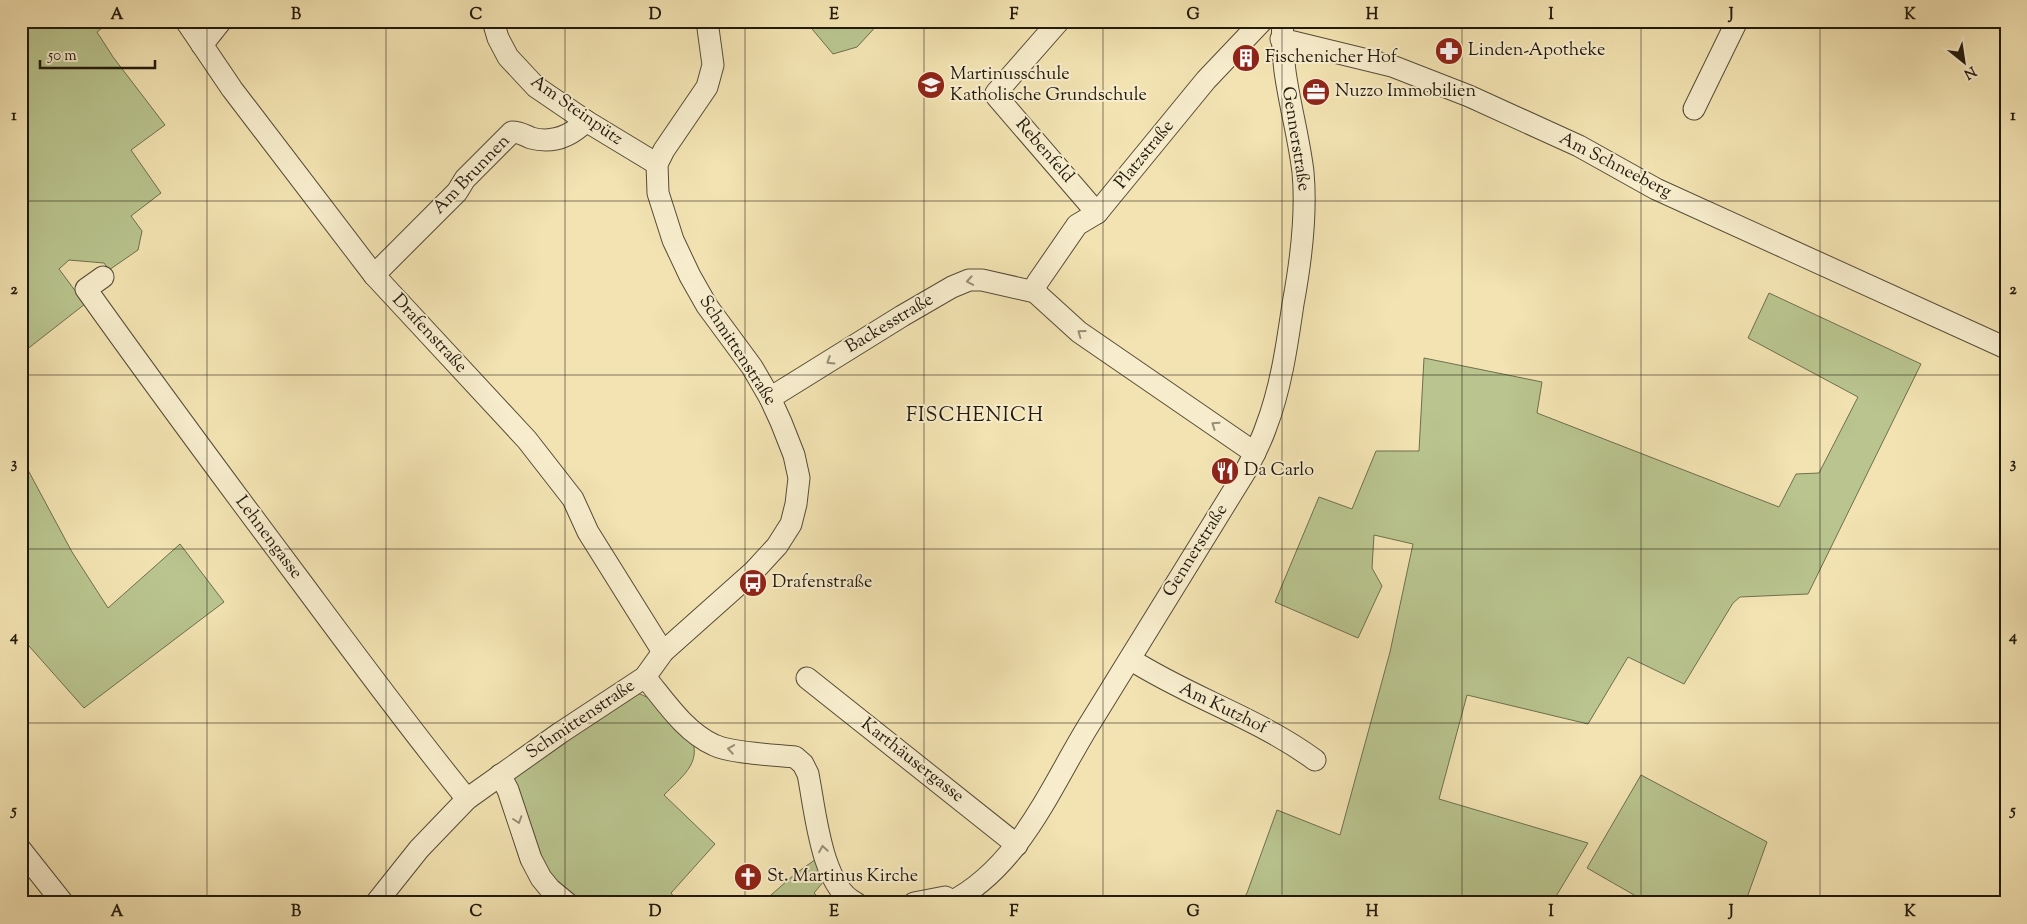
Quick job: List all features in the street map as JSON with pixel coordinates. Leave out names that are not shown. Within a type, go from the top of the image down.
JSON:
[{"type":"street","name":"Drafenstraße","points":[[186,21],[202,46],[304,186],[374,275],[527,440],[573,499],[588,532],[663,652]]},
{"type":"street","points":[[202,46],[221,21]]},
{"type":"street","name":"Am Steinpütz","points":[[493,21],[498,38],[508,57],[536,88],[586,121],[658,164]]},
{"type":"street","name":"Schmittenstraße","points":[[376,903],[419,849],[467,799],[560,733],[646,677],[663,652],[754,571],[777,546],[791,524],[799,478],[794,455],[770,398],[752,367],[707,306],[690,276],[673,240],[660,204],[656,178],[658,164],[664,150],[694,109],[707,87],[713,65],[707,21]]},
{"type":"street","name":"Rebenfeld","points":[[1059,21],[996,93],[997,98],[1097,213]]},
{"type":"street","name":"Platzstraße","points":[[1026,290],[1037,283],[1077,225],[1097,213],[1206,80],[1262,21]]},
{"type":"street","points":[[1694,109],[1737,21]]},
{"type":"street","name":"Am Schneeberg","points":[[1282,30],[1392,66],[1469,96],[1579,146],[1656,188],[2006,348]]},
{"type":"street","name":"Gennerstraße","points":[[951,902],[974,887],[1017,845],[1033,821],[1080,738],[1255,453],[1267,426],[1287,342],[1298,280],[1304,215],[1303,171],[1288,93],[1282,30]]},
{"type":"street","name":"Am Brunnen","points":[[374,275],[451,198],[465,179],[512,132],[543,140],[560,138],[575,132],[586,121]]},
{"type":"street","name":"Lehnengasse","points":[[103,277],[86,290],[159,392],[310,594],[427,750],[467,799]]},
{"type":"street","name":"Backesstraße","points":[[770,398],[952,287],[969,280],[982,280],[1026,290]]},
{"type":"street","points":[[1026,290],[1079,332],[1255,453]]},
{"type":"street","name":"Am Kutzhof","points":[[1130,659],[1154,675],[1290,742],[1314,760]]},
{"type":"street","points":[[646,677],[684,723],[700,737],[716,746],[795,757],[803,764],[808,774],[824,858],[834,882],[856,903]]},
{"type":"street","name":"Karthäusergasse","points":[[806,678],[1017,845]]},
{"type":"street","points":[[500,775],[508,790],[531,859],[540,878],[567,903]]},
{"type":"street","points":[[21,850],[63,903]]},
{"type":"street","points":[[914,903],[946,897],[951,902]]},
{"type":"green space","points":[[21,21],[111,21],[97,32],[113,57],[165,125],[131,150],[161,193],[131,216],[142,231],[138,250],[109,270],[104,263],[69,260],[59,269],[85,304],[21,354]]},
{"type":"green space","points":[[810,21],[881,21],[857,47],[833,54],[807,23]]},
{"type":"green space","points":[[1769,293],[1921,364],[1808,594],[1740,597],[1733,603],[1684,684],[1628,657],[1588,724],[1467,695],[1439,799],[1588,843],[1552,903],[1241,903],[1247,893],[1277,810],[1340,835],[1390,652],[1413,544],[1374,535],[1372,568],[1382,586],[1358,638],[1275,602],[1319,497],[1352,509],[1376,451],[1419,451],[1424,358],[1542,382],[1537,413],[1779,507],[1796,474],[1819,473],[1858,397],[1748,338]]},
{"type":"green space","points":[[21,457],[72,552],[108,608],[180,544],[224,602],[84,708],[21,637]]},
{"type":"green space","points":[[631,694],[640,694],[649,698],[691,738],[694,747],[692,763],[683,776],[664,795],[715,844],[671,893],[679,903],[591,903],[561,890],[545,877],[514,790],[514,774]]},
{"type":"green space","points":[[1641,775],[1767,842],[1745,903],[1648,903],[1587,868]]},
{"type":"green space","points":[[816,859],[824,881],[814,893],[824,903],[777,903],[771,895]]},
{"type":"place","name":"Linden-Apotheke","points":[[1449,51]]},
{"type":"place","name":"Fischenicher Hof","points":[[1246,58]]},
{"type":"place","name":"Martinusschule Katholische Grundschule","points":[[931,85]]},
{"type":"place","name":"Nuzzo Immobilien","points":[[1316,92]]},
{"type":"place","name":"Da Carlo","points":[[1225,471]]},
{"type":"place","name":"Drafenstraße","points":[[753,583]]},
{"type":"place","name":"St. Martinus Kirche","points":[[748,877]]},
{"type":"district","name":"FISCHENICH","points":[[975,416]]}]
